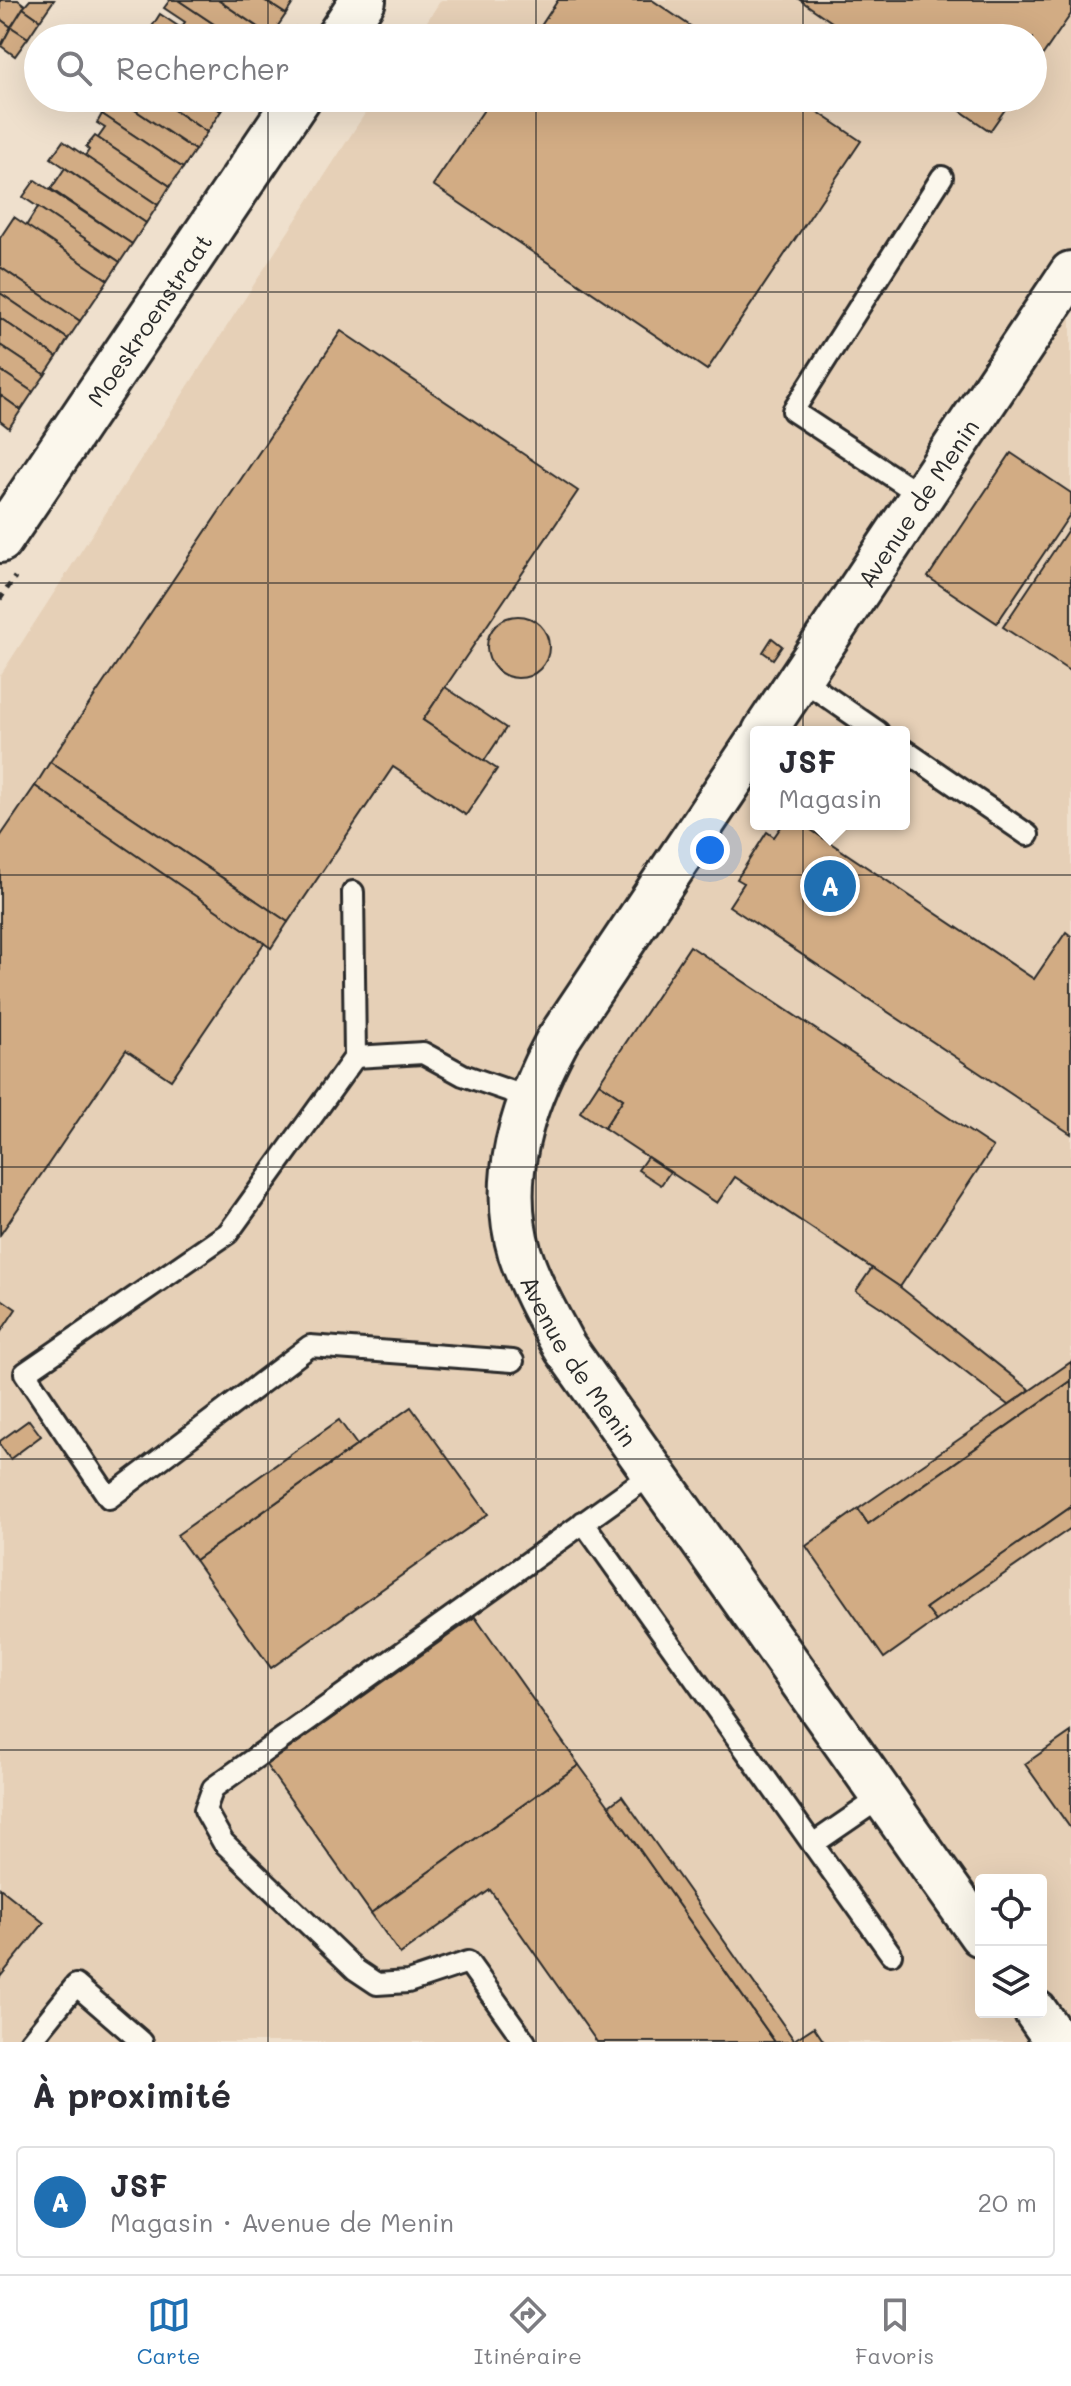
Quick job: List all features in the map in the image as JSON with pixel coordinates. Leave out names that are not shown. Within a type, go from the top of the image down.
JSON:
[{"type":"main road","points":[[347,24],[363,0]]},
{"type":"main road","name":"Moeskroenstraat","points":[[0,540],[289,112]]},
{"type":"street","name":"Avenue de Menin","points":[[768,726],[1071,273]]},
{"type":"street","name":"Avenue de Menin","points":[[750,753],[557,1041],[518,1132],[513,1164],[514,1224],[531,1284],[565,1348],[975,1926]]},
{"type":"street","points":[[1040,2018],[1057,2042]]},
{"type":"lane","points":[[922,496],[793,411],[942,177]]},
{"type":"lane","points":[[800,678],[869,726]]},
{"type":"lane","points":[[910,754],[1028,835]]},
{"type":"lane","points":[[353,892],[355,1057],[228,1233],[25,1373],[109,1498],[310,1346],[513,1361]]},
{"type":"lane","points":[[355,1057],[423,1053],[463,1075],[530,1098]]},
{"type":"lane","points":[[525,2042],[468,1962],[408,1982],[377,1984],[356,1970],[223,1842],[205,1810],[213,1788],[653,1473]]},
{"type":"lane","points":[[583,1522],[891,1954]]},
{"type":"lane","points":[[813,1844],[883,1796]]},
{"type":"lane","points":[[30,2042],[76,1985],[142,2042]]},
{"type":"shaded area","points":[[441,0],[1071,0],[1071,2042],[0,2042],[0,676],[366,112],[1047,112],[1047,24],[425,24]]},
{"type":"building","points":[[0,0],[18,0],[26,6],[11,27],[0,19]]},
{"type":"building","points":[[30,0],[54,0],[40,20],[23,8]]},
{"type":"building","points":[[170,0],[178,0],[214,24],[184,24],[164,8]]},
{"type":"building","points":[[178,0],[218,0],[253,24],[214,24]]},
{"type":"building","points":[[218,0],[264,0],[286,14],[279,24],[253,24]]},
{"type":"building","points":[[264,0],[295,0],[286,14]]},
{"type":"building","points":[[558,0],[652,0],[687,24],[542,24]]},
{"type":"building","points":[[800,0],[1071,0],[1071,14],[1047,49],[1047,24],[835,24]]},
{"type":"building","points":[[23,8],[40,20],[37,24],[24,24],[24,35],[11,27]]},
{"type":"building","points":[[160,14],[175,24],[154,24]]},
{"type":"building","points":[[0,19],[11,27],[1,46],[0,46]]},
{"type":"building","points":[[11,27],[24,35],[24,44],[15,56],[1,46]]},
{"type":"building","points":[[138,112],[195,150],[183,168],[102,114]]},
{"type":"building","points":[[138,112],[177,112],[207,132],[195,150]]},
{"type":"building","points":[[177,112],[220,112],[207,132]]},
{"type":"building","points":[[483,112],[818,112],[861,141],[707,370],[433,185]]},
{"type":"building","points":[[962,112],[1003,112],[990,131]]},
{"type":"building","points":[[102,114],[183,168],[170,186],[98,138],[105,128],[97,123]]},
{"type":"building","points":[[95,136],[170,186],[158,205],[85,156],[89,150],[86,147]]},
{"type":"building","points":[[63,141],[158,205],[146,223],[51,158]]},
{"type":"building","points":[[65,168],[146,223],[132,244],[51,189]]},
{"type":"building","points":[[35,180],[132,244],[120,262],[23,197]]},
{"type":"building","points":[[38,207],[120,262],[108,280],[26,226]]},
{"type":"building","points":[[14,217],[108,280],[80,321],[0,267],[0,238]]},
{"type":"building","points":[[0,267],[80,321],[68,339],[0,293]]},
{"type":"building","points":[[0,293],[68,339],[57,357],[0,318]]},
{"type":"building","points":[[0,318],[57,357],[45,375],[0,345]]},
{"type":"building","points":[[341,331],[578,491],[423,720],[497,769],[466,815],[393,767],[288,922],[50,762]]},
{"type":"building","points":[[0,345],[45,375],[33,392],[0,370]]},
{"type":"building","points":[[0,370],[33,392],[21,410],[0,395]]},
{"type":"building","points":[[0,395],[21,410],[9,428],[0,421]]},
{"type":"building","points":[[1011,453],[1071,493],[1071,513],[997,623],[928,577]]},
{"type":"building","points":[[1071,525],[1071,672],[1003,627]]},
{"type":"building","points":[[512,616],[524,616],[540,625],[547,635],[547,659],[540,669],[524,678],[512,678],[492,664],[487,653],[487,641],[501,621]]},
{"type":"building","points":[[772,638],[782,646],[773,659],[763,652]]},
{"type":"building","points":[[445,687],[506,728],[484,761],[423,720]]},
{"type":"building","points":[[50,762],[288,922],[271,948],[35,786]]},
{"type":"building","points":[[35,786],[264,943],[171,1080],[126,1050],[0,1235],[0,837]]},
{"type":"building","points":[[779,830],[811,830],[1034,979],[1066,932],[1071,936],[1071,1134],[729,906],[744,883],[737,879],[767,832],[774,837]]},
{"type":"building","points":[[690,946],[993,1147],[900,1287],[735,1177],[717,1203],[604,1128],[623,1099],[599,1083]]},
{"type":"building","points":[[599,1083],[623,1099],[604,1128],[580,1112]]},
{"type":"building","points":[[647,1157],[670,1172],[661,1185],[638,1170]]},
{"type":"building","points":[[872,1268],[1030,1390],[1008,1405],[856,1291]]},
{"type":"building","points":[[0,1298],[16,1309],[0,1333]]},
{"type":"building","points":[[1071,1362],[1071,1381],[868,1524],[858,1509]]},
{"type":"building","points":[[1071,1381],[1071,1507],[926,1608],[936,1621],[884,1658],[806,1546],[858,1509],[868,1524]]},
{"type":"building","points":[[411,1407],[488,1514],[271,1668],[195,1560]]},
{"type":"building","points":[[29,1420],[41,1436],[10,1459],[0,1441]]},
{"type":"building","points":[[339,1420],[357,1445],[195,1560],[177,1535]]},
{"type":"building","points":[[1071,1507],[1071,1528],[936,1621],[926,1608]]},
{"type":"building","points":[[475,1617],[579,1765],[371,1913],[266,1765]]},
{"type":"building","points":[[1071,1732],[1071,1829],[1025,1764]]},
{"type":"building","points":[[579,1765],[775,2042],[597,2042],[490,1890],[400,1954],[371,1913]]},
{"type":"building","points":[[622,1796],[794,2040],[775,2042],[609,1806]]},
{"type":"building","points":[[0,1888],[44,1923],[0,1977]]},
{"type":"building","points":[[814,2027],[824,2042],[791,2042],[794,2040]]},
{"type":"place","name":"JSF","points":[[830,886]]}]
